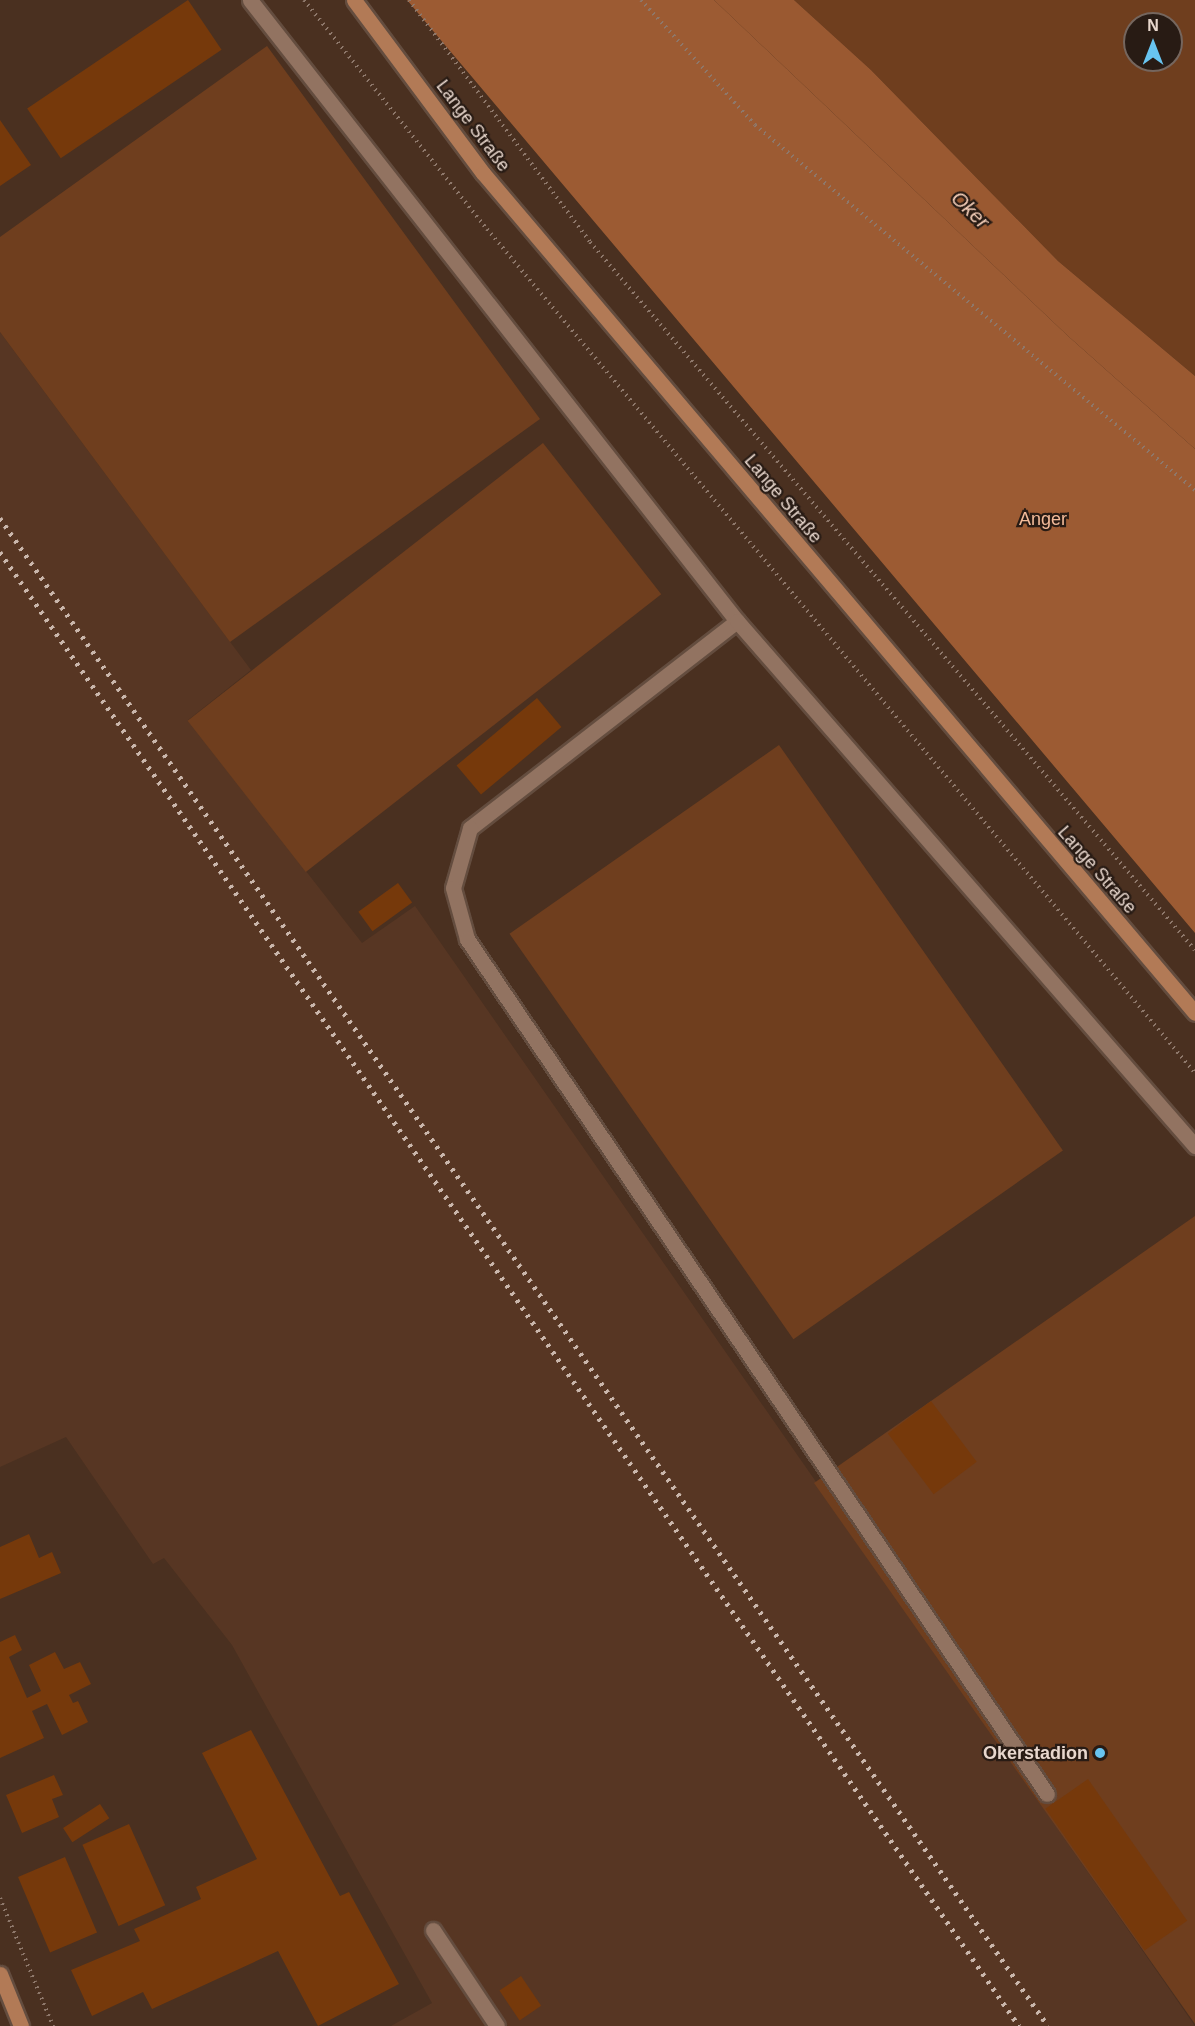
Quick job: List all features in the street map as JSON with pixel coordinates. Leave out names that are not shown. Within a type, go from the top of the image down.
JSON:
[{"type":"street","points":[[250,0],[737,621],[1195,1146]]},
{"type":"street","name":"Lange Straße","points":[[354,0],[483,172],[1195,1013]]},
{"type":"street","points":[[737,621],[470,828],[453,888],[467,939],[1047,1794]]},
{"type":"street","points":[[433,1930],[497,2026]]},
{"type":"street","points":[[0,1974],[21,2026]]},
{"type":"path","points":[[304,0],[487,229],[1195,1073]]},
{"type":"path","points":[[409,0],[590,242],[1195,950]]},
{"type":"path","points":[[641,0],[755,125],[1195,490]]},
{"type":"path","points":[[0,1898],[53,2026]]},
{"type":"shaded area","points":[[794,0],[1195,0],[1195,376],[1058,261],[871,70]]},
{"type":"shaded area","points":[[267,46],[540,419],[230,642],[0,332],[0,237]]},
{"type":"shaded area","points":[[0,332],[251,670],[188,720],[362,943],[415,906],[1195,2026],[391,2026],[432,2003],[232,1645],[164,1558],[153,1564],[66,1437],[0,1467]]},
{"type":"shaded area","points":[[543,443],[661,594],[306,872],[188,721]]},
{"type":"shaded area","points":[[779,745],[1063,1150],[793,1339],[509,934]]},
{"type":"shaded area","name":"Okerstadion","points":[[1195,1216],[1195,2024],[814,1483]]},
{"type":"green space","name":"Anger","points":[[407,0],[714,0],[1068,336],[1195,449],[1195,933]]},
{"type":"water","name":"Oker","points":[[714,0],[794,0],[871,70],[1058,261],[1195,376],[1195,449],[1068,336]]},
{"type":"building","points":[[188,0],[222,50],[61,158],[27,108]]},
{"type":"building","points":[[0,120],[31,165],[0,186]]},
{"type":"building","points":[[537,698],[561,727],[481,795],[457,765]]},
{"type":"building","points":[[398,883],[412,902],[372,931],[358,912]]},
{"type":"building","points":[[931,1401],[977,1462],[934,1494],[888,1433]]},
{"type":"building","points":[[29,1534],[39,1558],[52,1552],[61,1573],[0,1599],[0,1547]]},
{"type":"building","points":[[15,1635],[22,1650],[9,1657],[27,1698],[41,1691],[29,1665],[55,1652],[64,1669],[80,1662],[91,1684],[69,1695],[73,1703],[78,1701],[88,1722],[62,1735],[47,1704],[32,1711],[44,1738],[0,1758],[0,1642]]},
{"type":"building","points":[[251,1730],[340,1896],[349,1892],[399,1984],[318,2026],[278,1951],[152,2009],[143,1992],[92,2016],[71,1970],[140,1941],[134,1929],[201,1899],[196,1887],[257,1859],[202,1753]]},
{"type":"building","points":[[54,1775],[63,1795],[52,1799],[59,1817],[22,1833],[6,1795]]},
{"type":"building","points":[[1088,1779],[1187,1921],[1145,1951],[1045,1809]]},
{"type":"building","points":[[100,1804],[109,1818],[72,1842],[63,1828]]},
{"type":"building","points":[[129,1824],[165,1905],[119,1926],[82,1845]]},
{"type":"building","points":[[65,1857],[97,1932],[50,1952],[18,1877]]},
{"type":"building","points":[[521,1976],[541,2006],[520,2020],[499,1991]]},
{"type":"railway","points":[[0,518],[1048,2026]]},
{"type":"railway","points":[[0,552],[1019,2026]]},
{"type":"place","name":"Okerstadion","points":[[1100,1753]]}]
